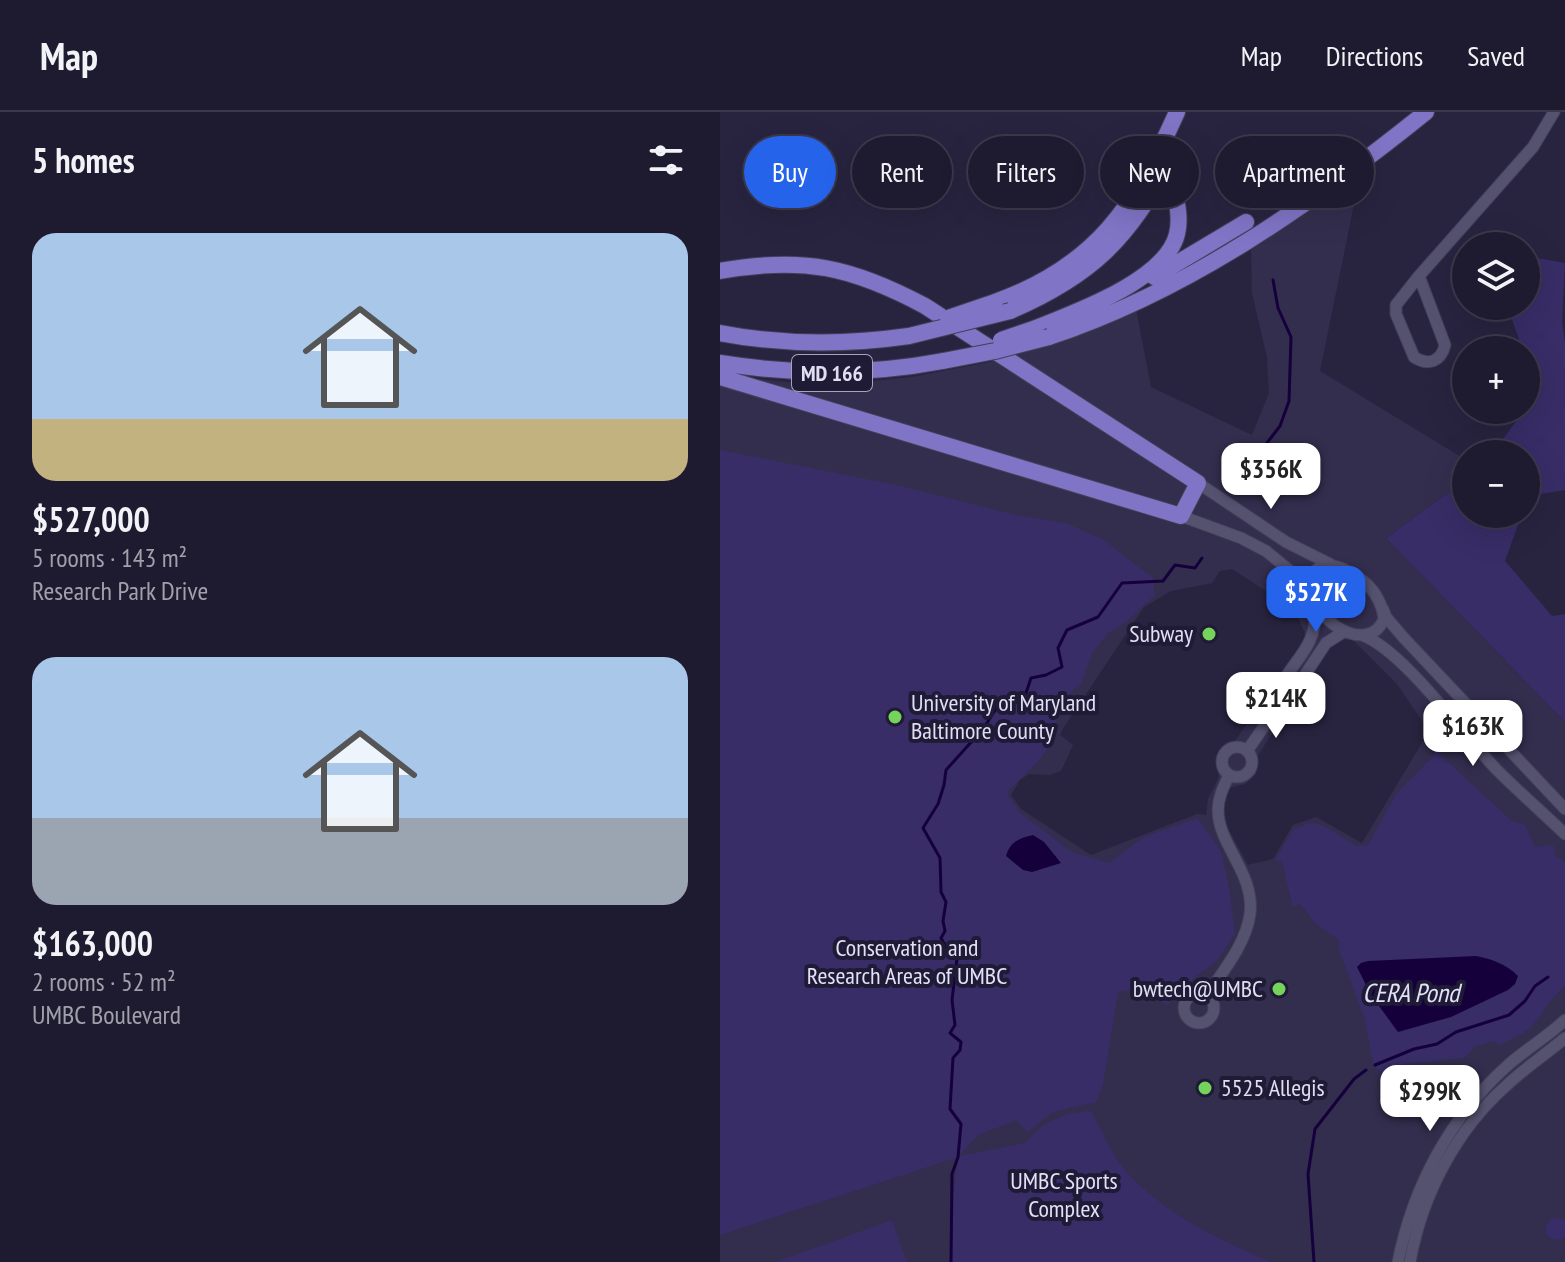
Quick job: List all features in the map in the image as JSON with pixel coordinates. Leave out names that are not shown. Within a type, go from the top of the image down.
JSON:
[{"type":"highway","points":[[1159,136],[1167,112]]},
{"type":"highway","name":"MD 166","points":[[1165,136],[1177,112]]},
{"type":"highway","points":[[1398,134],[1420,112]]},
{"type":"highway","name":"MD 166","points":[[720,363],[767,370],[841,373],[912,367],[995,351],[1115,311],[1210,262],[1312,198],[1426,112]]},
{"type":"highway","points":[[1003,307],[1049,294],[1096,262],[1131,226],[1170,160],[1171,188],[1178,222],[1177,235],[1165,258],[1140,277],[1042,333]]},
{"type":"highway","name":"MD 166","points":[[720,330],[806,335],[903,332],[945,319],[1003,307],[1086,252],[1119,219],[1126,208]]},
{"type":"highway","points":[[1042,333],[1110,303],[1246,222]]},
{"type":"highway","points":[[720,271],[802,264],[832,268],[890,287],[925,306],[1198,483],[1181,516],[720,377]]},
{"type":"street","points":[[1419,276],[1445,345],[1443,353],[1435,361],[1427,363],[1414,357],[1396,314],[1398,300],[1419,276],[1533,147],[1557,112],[1565,116]]},
{"type":"street","points":[[1198,483],[1317,560],[1345,568],[1359,576],[1403,637],[1565,809]]},
{"type":"street","points":[[1181,516],[1241,538],[1266,551],[1305,583],[1314,604],[1317,622],[1313,638],[1276,694],[1276,709]]},
{"type":"street","points":[[1308,590],[1314,570],[1331,565]]},
{"type":"street","points":[[1314,604],[1327,620],[1345,631],[1374,641],[1411,673],[1497,769],[1565,834]]},
{"type":"street","points":[[1362,635],[1376,631],[1382,625],[1383,609]]},
{"type":"street","points":[[1247,751],[1276,709],[1289,699],[1326,643],[1345,631]]},
{"type":"street","points":[[1238,747],[1247,751],[1252,759],[1251,769],[1243,776],[1229,775],[1222,762],[1225,753],[1238,747]]},
{"type":"street","points":[[1207,995],[1235,953],[1250,916],[1248,887],[1221,828],[1218,810],[1219,798],[1229,775]]},
{"type":"street","points":[[1398,1262],[1419,1190],[1461,1117],[1508,1065],[1565,1020]]},
{"type":"street","points":[[1410,1262],[1430,1194],[1458,1142],[1505,1086],[1565,1038]]},
{"type":"shaded area","name":"University of Maryland Baltimore County","points":[[1309,208],[1353,208],[1320,371],[1452,451],[1452,490],[1386,538],[1565,722],[1565,1262],[720,1262],[720,375],[806,384],[844,384],[912,377],[1000,360],[1083,333],[1136,309],[1151,387],[1252,435],[1269,393],[1267,357],[1252,293],[1251,246]],"holes":[[[1232,569],[1294,609],[1305,638],[1235,741],[1220,752],[1217,765],[1219,777],[1208,799],[1206,815],[1197,814],[1091,855],[1021,809],[1011,795],[1020,780],[1029,774],[1050,775],[1061,771],[1073,745],[1060,735],[1062,730],[1144,607],[1171,591],[1212,583],[1220,571]],[[1342,639],[1353,640],[1397,684],[1429,731],[1362,843],[1316,817],[1293,825],[1273,859],[1248,865],[1226,825],[1223,808],[1230,788],[1245,784],[1256,774],[1258,755],[1331,644]]]},
{"type":"green space","points":[[1540,259],[1565,263],[1562,323],[1565,343],[1565,490],[1540,494],[1540,440],[1502,440],[1514,424],[1540,424],[1540,336],[1518,336],[1512,320],[1540,320]]},
{"type":"green space","name":"Conservation and Research Areas of UMBC","points":[[720,450],[901,486],[1012,514],[1068,524],[1104,540],[1153,578],[1155,595],[1126,622],[1108,633],[1092,653],[1082,682],[1058,705],[1049,746],[1007,793],[1020,813],[1072,852],[1109,863],[1144,837],[1197,818],[1221,851],[1235,934],[1216,962],[1197,975],[1167,1005],[1141,990],[1118,991],[1103,1085],[1096,1102],[1053,1112],[1027,1132],[1017,1120],[978,1135],[959,1156],[1026,1143],[1055,1119],[1091,1111],[1120,1164],[1140,1186],[1174,1212],[1211,1234],[1270,1262],[951,1262],[951,1219],[958,1157],[720,1235]]},
{"type":"green space","points":[[1452,490],[1452,528],[1517,528],[1505,561],[1552,616],[1565,614],[1565,722],[1386,538]]},
{"type":"green space","points":[[1343,577],[1362,590],[1367,600],[1359,618],[1343,618],[1327,606],[1325,591],[1328,583]]},
{"type":"green space","points":[[1437,752],[1512,821],[1525,825],[1535,847],[1553,845],[1556,856],[1565,862],[1565,986],[1532,1026],[1516,1037],[1498,1045],[1495,1041],[1475,1046],[1463,1058],[1404,1064],[1386,1079],[1373,1063],[1365,1020],[1339,949],[1339,940],[1314,922],[1300,904],[1293,907],[1282,862],[1275,860],[1293,830],[1309,823],[1322,825],[1356,846],[1368,845],[1396,794]]},
{"type":"green space","points":[[1553,1219],[1564,1222],[1566,1234],[1561,1239],[1553,1239],[1547,1233],[1547,1225]]},
{"type":"green space","points":[[892,1220],[907,1262],[776,1262]]},
{"type":"water","points":[[1033,835],[1044,842],[1061,863],[1032,872],[1023,870],[1006,856],[1016,841]]},
{"type":"water","name":"CERA Pond","points":[[1476,956],[1509,968],[1518,976],[1515,984],[1451,1017],[1398,1032],[1371,995],[1357,967],[1368,961]]},
{"type":"waterway","points":[[1233,487],[1280,426],[1289,401],[1291,337],[1278,308],[1273,280]]},
{"type":"waterway","points":[[951,1262],[952,1174],[958,1157],[961,1124],[950,1109],[953,1058],[960,1050],[961,1042],[950,1033],[955,1025],[952,1000],[957,958],[941,938],[945,931],[946,902],[941,892],[940,858],[923,828],[938,804],[946,770],[983,729],[1001,701],[1026,693],[1031,678],[1062,667],[1058,648],[1067,630],[1098,617],[1122,583],[1163,581],[1175,565],[1195,568],[1202,558]]},
{"type":"waterway","points":[[1375,1065],[1414,1049],[1437,1044],[1456,1032],[1509,1015],[1525,1001],[1535,986],[1548,977]]},
{"type":"waterway","points":[[1314,1262],[1308,1174],[1315,1129],[1354,1079],[1366,1070]]},
{"type":"place","name":"Subway","points":[[1209,634]]},
{"type":"place","name":"University of Maryland Baltimore County","points":[[895,717]]},
{"type":"place","name":"bwtech@UMBC","points":[[1279,989]]},
{"type":"place","name":"5525 Allegis","points":[[1205,1088]]},
{"type":"park label","name":"UMBC Sports Complex","points":[[1064,1195]]}]
